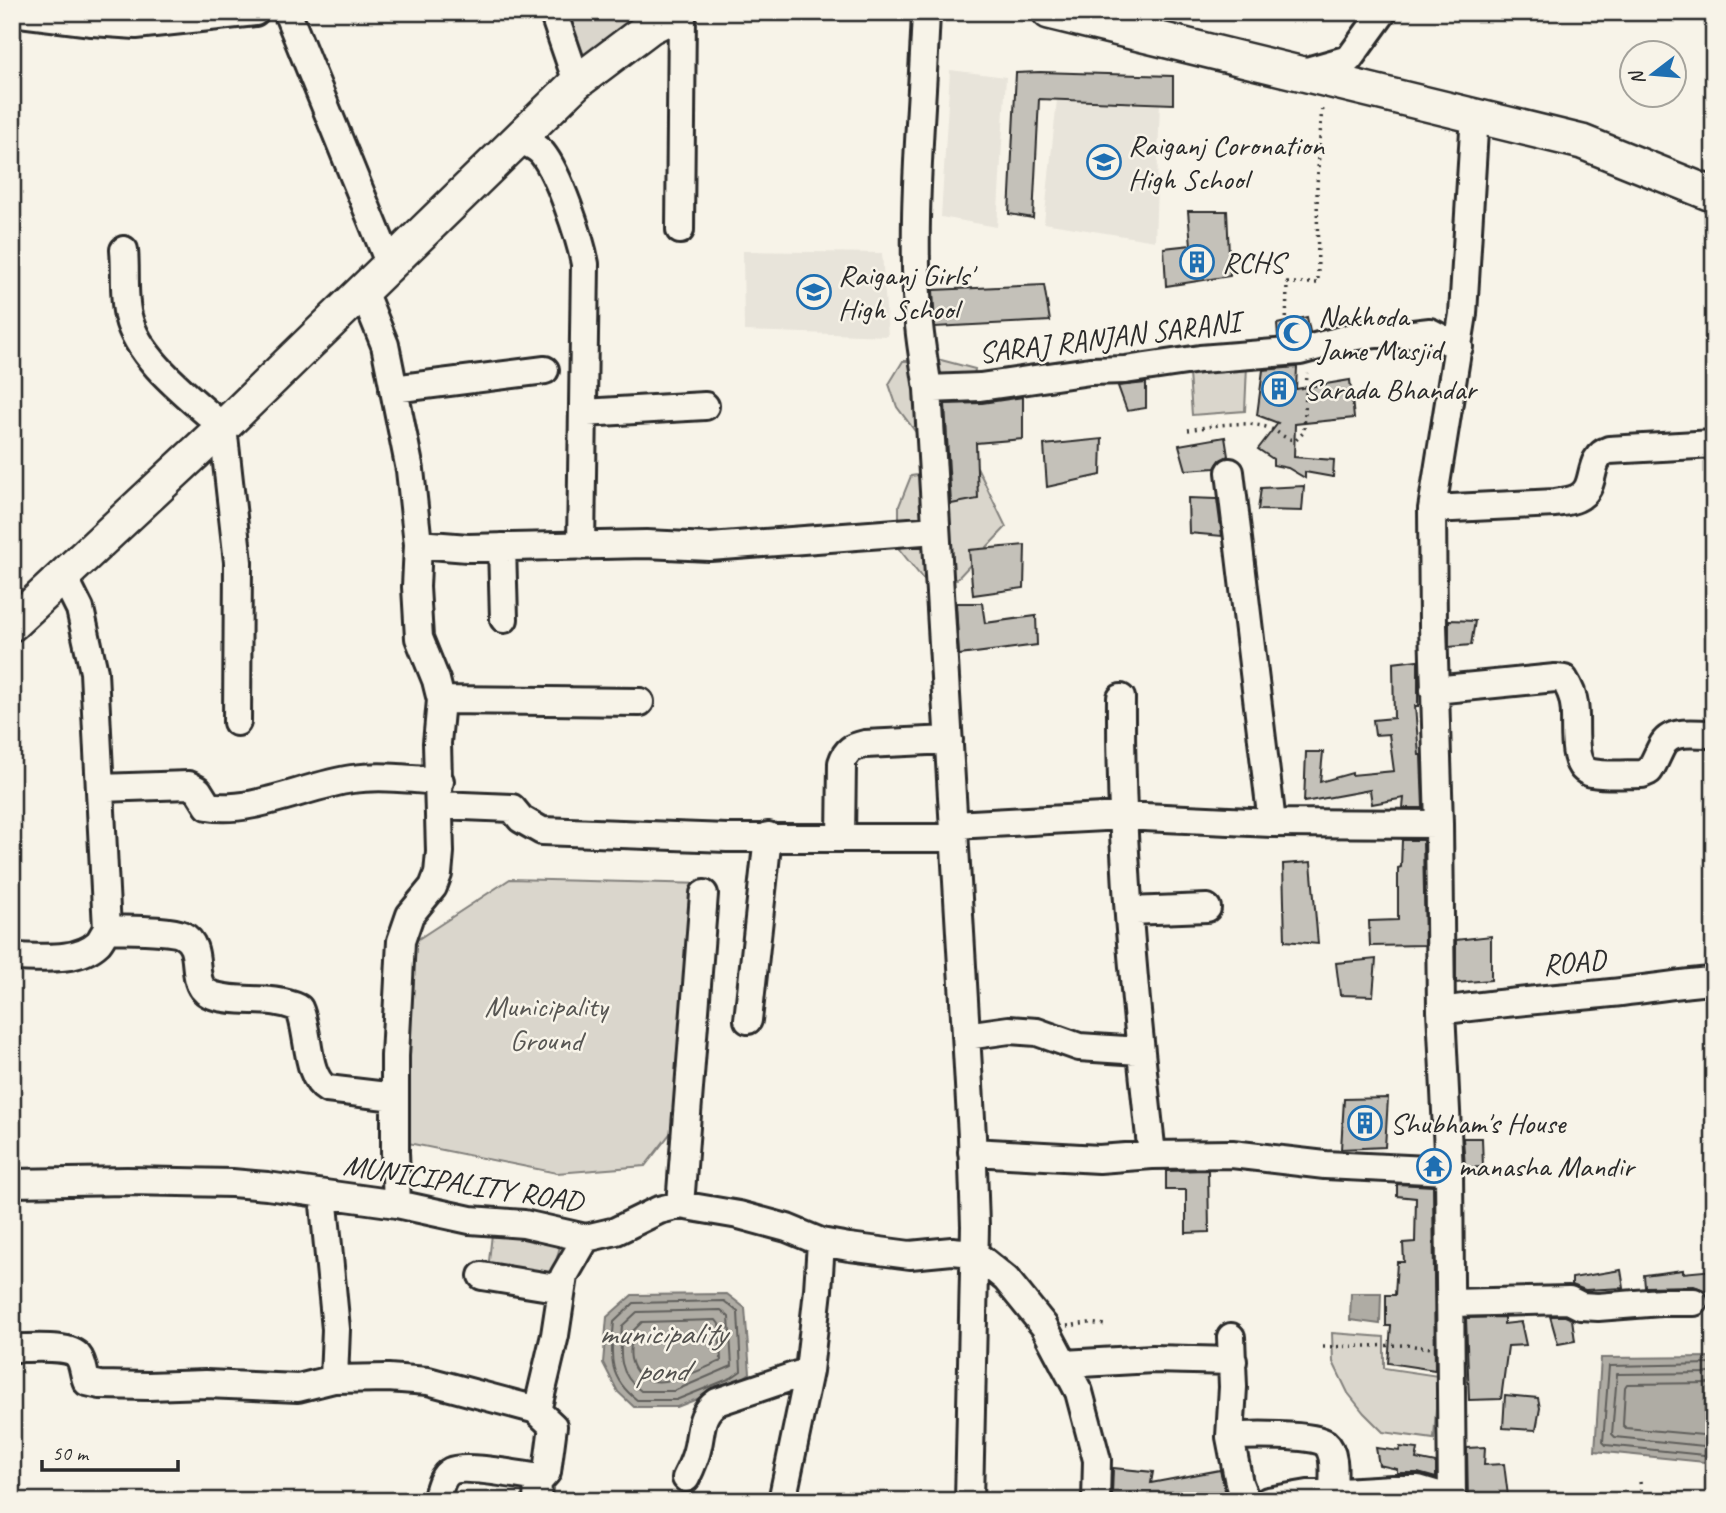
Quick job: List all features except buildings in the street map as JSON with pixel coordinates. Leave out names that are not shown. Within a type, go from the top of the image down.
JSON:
[{"type":"main road","points":[[12,624],[223,427],[577,82],[650,27],[681,12]]},
{"type":"main road","points":[[1049,12],[1582,142],[1714,195]]},
{"type":"street","points":[[12,12],[136,25],[246,13]]},
{"type":"street","points":[[287,12],[390,265]]},
{"type":"street","points":[[553,12],[577,82]]},
{"type":"street","points":[[680,230],[681,12]]},
{"type":"street","points":[[926,12],[917,286],[919,326],[928,389],[972,1152],[974,1253],[969,1501]]},
{"type":"street","points":[[1313,76],[1349,59],[1383,12]]},
{"type":"street","points":[[1268,1501],[1334,1492],[1418,1489],[1435,1493],[1450,1501],[1449,1171],[1441,1010],[1433,509],[1464,314],[1475,114]]},
{"type":"street","points":[[519,139],[540,150],[552,168],[581,240],[585,264],[582,546]]},
{"type":"street","points":[[124,250],[128,316],[139,344],[152,361],[223,427],[238,562],[237,722]]},
{"type":"street","points":[[363,291],[385,345],[410,470],[418,544],[416,587],[419,638],[441,700],[437,743],[440,793],[438,874],[433,887],[410,915],[401,941],[395,1097],[397,1204]]},
{"type":"street","name":"SARAJ RANJAN SARANI","points":[[928,389],[980,387],[1090,371],[1125,370],[1207,358],[1298,350],[1356,336],[1430,332],[1459,347]]},
{"type":"street","points":[[393,389],[545,370]]},
{"type":"street","points":[[583,413],[705,406]]},
{"type":"street","points":[[1433,509],[1555,503],[1575,499],[1589,488],[1597,457],[1601,453],[1609,450],[1714,444]]},
{"type":"street","points":[[1230,472],[1272,823]]},
{"type":"street","points":[[418,544],[468,548],[646,544],[710,547],[936,530]]},
{"type":"street","points":[[502,547],[504,619]]},
{"type":"street","points":[[12,957],[60,957],[80,953],[98,943],[107,929],[94,672],[80,609],[64,577]]},
{"type":"street","points":[[1434,690],[1555,678],[1563,680],[1575,706],[1577,759],[1590,773],[1642,774],[1648,771],[1663,743],[1671,737],[1681,734],[1714,734]]},
{"type":"street","points":[[1121,698],[1122,816],[1140,1051],[1152,1155]]},
{"type":"street","points":[[441,700],[639,702]]},
{"type":"street","points":[[841,838],[842,763],[845,753],[853,747],[865,744],[949,740]]},
{"type":"street","points":[[100,788],[189,785],[198,790],[208,806],[227,808],[351,779],[372,777],[512,808],[520,819],[542,831],[688,837],[841,838],[1122,816],[1272,823],[1439,824]]},
{"type":"street","points":[[748,1020],[768,836]]},
{"type":"street","points":[[680,1205],[704,894]]},
{"type":"street","points":[[1129,911],[1207,908]]},
{"type":"street","points":[[107,929],[182,934],[191,943],[197,981],[203,991],[215,997],[285,1002],[299,1009],[306,1022],[313,1072],[318,1084],[327,1089],[395,1097]]},
{"type":"street","name":"ROAD","points":[[1441,1010],[1604,994],[1679,982],[1714,981]]},
{"type":"street","points":[[966,1036],[1009,1030],[1037,1032],[1079,1047],[1140,1051]]},
{"type":"street","points":[[972,1152],[1099,1159],[1232,1154],[1325,1165],[1449,1171]]},
{"type":"street","name":"MUNICIPALITY ROAD","points":[[12,1183],[232,1183],[397,1204],[470,1220],[524,1224],[586,1238],[616,1231],[659,1210],[680,1205],[762,1221],[821,1242],[909,1255],[952,1251],[974,1253]]},
{"type":"street","points":[[323,1194],[336,1329],[334,1379]]},
{"type":"street","points":[[537,1410],[555,1335],[564,1276],[586,1238]]},
{"type":"street","points":[[782,1501],[809,1371],[821,1242]]},
{"type":"street","points":[[974,1253],[1006,1279],[1044,1326],[1079,1392],[1097,1460],[1096,1501]]},
{"type":"street","points":[[482,1276],[562,1289]]},
{"type":"street","points":[[1450,1303],[1569,1300],[1581,1306],[1598,1307],[1694,1302]]},
{"type":"street","points":[[12,1348],[66,1349],[76,1352],[87,1382],[100,1385],[206,1384],[298,1388],[334,1379],[388,1378],[428,1381],[537,1410],[553,1426],[547,1472],[539,1490],[462,1468],[449,1472],[443,1480],[436,1501]]},
{"type":"street","points":[[1064,1364],[1153,1359],[1232,1349],[1230,1437],[1240,1483],[1247,1501]]},
{"type":"street","points":[[686,1478],[698,1448],[706,1410],[717,1402],[809,1371]]},
{"type":"street","points":[[1230,1437],[1313,1438],[1325,1443],[1331,1452],[1334,1492]]},
{"type":"path","points":[[1188,430],[1224,425],[1259,425],[1273,429],[1289,440],[1300,438],[1304,427],[1298,350],[1285,327],[1287,283],[1318,283],[1317,186],[1322,89],[1313,76]]},
{"type":"path","points":[[1044,1326],[1087,1323],[1107,1325]]},
{"type":"path","points":[[1323,1347],[1406,1345],[1450,1352]]},
{"type":"path","points":[[1640,1482],[1643,1501]]},
{"type":"shaded area","points":[[950,70],[1006,77],[997,227],[941,217]]},
{"type":"shaded area","name":"Raiganj Coronation High School","points":[[1058,90],[1160,102],[1155,241],[1044,223]]},
{"type":"shaded area","name":"Raiganj Girls' High School","points":[[743,251],[882,253],[888,336],[744,331]]},
{"type":"green space","points":[[565,12],[642,12],[582,63]]},
{"type":"green space","points":[[941,360],[975,369],[967,422],[956,444],[918,435],[897,407],[889,384],[903,361]]},
{"type":"green space","points":[[1247,365],[1245,411],[1192,415],[1189,374]]},
{"type":"green space","points":[[977,467],[1006,527],[956,580],[923,579],[899,549],[899,506],[911,476]]},
{"type":"green space","name":"Municipality Ground","points":[[510,879],[705,884],[672,1131],[645,1166],[557,1173],[408,1143],[403,949]]},
{"type":"green space","points":[[493,1225],[561,1242],[551,1282],[488,1270]]},
{"type":"green space","points":[[1332,1333],[1384,1337],[1384,1368],[1438,1376],[1434,1439],[1383,1432],[1364,1413],[1348,1393],[1333,1362]]},
{"type":"water","points":[[1351,1293],[1381,1293],[1380,1324],[1350,1320]]},
{"type":"water","name":"municipality pond","points":[[727,1294],[745,1308],[750,1373],[735,1384],[677,1407],[634,1407],[618,1392],[603,1363],[607,1317],[632,1295]]},
{"type":"water","points":[[1714,1357],[1714,1463],[1595,1451],[1601,1358]]},
{"type":"place","name":"Raiganj Coronation High School","points":[[1104,162]]},
{"type":"place","name":"RCHS","points":[[1197,262]]},
{"type":"place","name":"Raiganj Girls' High School","points":[[814,292]]},
{"type":"place","name":"Nakhoda Jame Masjid","points":[[1294,333]]},
{"type":"place","name":"Sarada Bhandar","points":[[1279,389]]},
{"type":"place","name":"Shubham's House","points":[[1365,1123]]},
{"type":"place","name":"manasha Mandir","points":[[1434,1166]]}]
